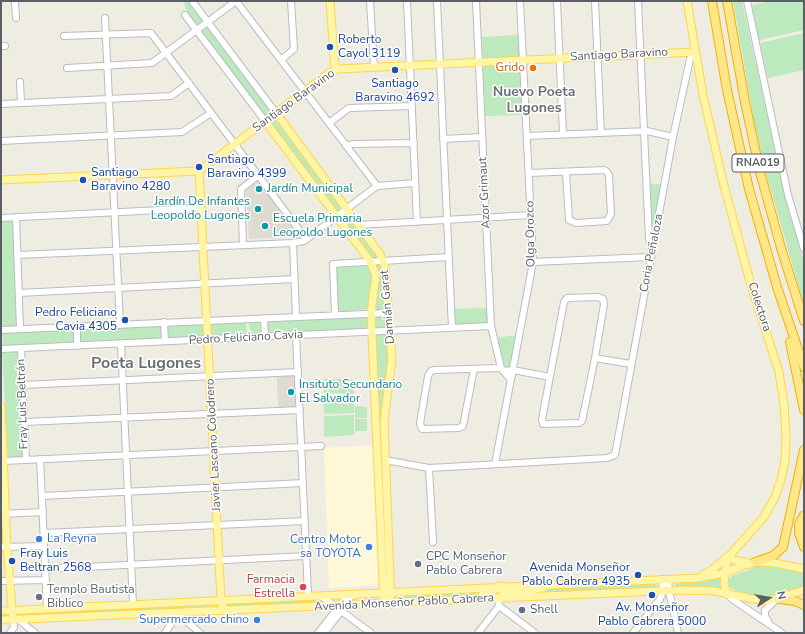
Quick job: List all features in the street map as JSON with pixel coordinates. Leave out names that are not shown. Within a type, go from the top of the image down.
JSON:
[{"type":"highway","name":"RNA019","points":[[712,1],[724,75],[739,147],[770,266],[804,367]]},
{"type":"highway","name":"RNA019","points":[[727,1],[743,95],[759,165],[781,248],[804,321]]},
{"type":"highway","points":[[770,266],[775,297],[791,348],[804,410]]},
{"type":"highway","points":[[754,563],[773,556],[783,547],[804,450]]},
{"type":"highway","points":[[804,515],[800,524],[799,533],[804,547]]},
{"type":"highway","points":[[778,599],[795,601],[804,605]]},
{"type":"main road","points":[[330,1],[335,70]]},
{"type":"main road","name":"Colectora","points":[[687,1],[695,52],[723,182],[751,285],[776,362],[785,415],[785,461],[778,489],[764,517],[729,556],[712,570],[692,578]]},
{"type":"main road","name":"Santiago Baravino","points":[[200,171],[335,70],[410,65],[695,52]]},
{"type":"main road","name":"Damián Garat","points":[[276,113],[383,261],[389,312],[391,364],[380,441],[385,460],[387,604]]},
{"type":"main road","name":"Damián Garat","points":[[266,121],[370,262],[376,278],[371,313],[380,441],[387,591]]},
{"type":"main road","points":[[1,180],[200,171]]},
{"type":"main road","name":"Javier Lascano Colodrero","points":[[200,171],[221,600]]},
{"type":"main road","name":"Fray Luis Beltrán","points":[[1,406],[2,452],[4,461],[4,547],[9,580],[11,610],[16,621]]},
{"type":"main road","points":[[727,593],[724,584],[729,556],[734,560],[754,563],[775,563],[804,569]]},
{"type":"main road","points":[[665,579],[692,578],[726,573],[754,563]]},
{"type":"main road","name":"Avenida Monseñor Pablo Cabrera","points":[[1,611],[500,586],[512,592],[542,588],[560,583],[665,579]]},
{"type":"main road","points":[[451,601],[461,597],[490,595],[500,586],[505,595],[511,598]]},
{"type":"main road","name":"Avenida Monseñor Pablo Cabrera","points":[[2,621],[325,607],[339,609],[387,604],[451,601],[498,602],[511,598],[666,591],[703,590],[727,593],[758,600],[778,599],[804,590]]},
{"type":"main road","points":[[221,600],[223,608],[230,611]]},
{"type":"main road","points":[[178,614],[188,609],[215,607],[221,600]]},
{"type":"street","points":[[16,1],[16,18]]},
{"type":"street","name":"Damián Garat","points":[[192,1],[276,113]]},
{"type":"street","points":[[67,68],[149,64],[167,53],[236,1],[377,186]]},
{"type":"street","points":[[281,60],[294,49],[291,1]]},
{"type":"street","points":[[370,1],[374,67]]},
{"type":"street","points":[[407,1],[417,222]]},
{"type":"street","points":[[437,1],[452,328]]},
{"type":"street","name":"Azor Grimaut","points":[[476,1],[491,326],[502,369],[511,380]]},
{"type":"street","name":"Olga Orozco","points":[[495,464],[533,262],[520,1]]},
{"type":"street","points":[[557,1],[563,134]]},
{"type":"street","points":[[595,1],[601,133]]},
{"type":"street","points":[[638,1],[649,239],[652,249]]},
{"type":"street","points":[[747,1],[788,195],[804,249]]},
{"type":"street","name":"Damián Garat","points":[[185,15],[266,121]]},
{"type":"street","points":[[105,18],[120,324]]},
{"type":"street","points":[[64,36],[149,32],[153,35],[306,239]]},
{"type":"street","name":"Coria Peñaloza","points":[[495,464],[607,458],[615,455],[650,257],[690,59],[695,52]]},
{"type":"street","points":[[20,82],[21,102]]},
{"type":"street","points":[[1,104],[172,95],[189,83]]},
{"type":"street","points":[[329,123],[349,108],[412,106]]},
{"type":"street","points":[[1,141],[182,132],[211,113]]},
{"type":"street","points":[[527,136],[644,131],[674,137]]},
{"type":"street","points":[[443,139],[482,137]]},
{"type":"street","points":[[346,146],[352,144],[414,143]]},
{"type":"street","points":[[529,173],[604,170],[608,172],[611,214],[607,221],[576,223],[569,220],[566,172]]},
{"type":"street","points":[[243,245],[241,189],[259,175]]},
{"type":"street","points":[[17,255],[302,242],[377,186],[415,183]]},
{"type":"street","points":[[1,218],[201,208]]},
{"type":"street","points":[[358,225],[531,216]]},
{"type":"street","points":[[16,217],[20,329]]},
{"type":"street","points":[[293,243],[296,316]]},
{"type":"street","points":[[335,315],[333,264],[448,257]]},
{"type":"street","points":[[533,262],[650,257]]},
{"type":"street","points":[[19,293],[294,279]]},
{"type":"street","points":[[598,297],[603,299],[604,304],[595,358],[581,422],[547,425],[542,422],[550,377],[564,302],[567,298],[598,297]]},
{"type":"street","name":"Pedro Feliciano Cavia","points":[[1,330],[389,312]]},
{"type":"street","points":[[264,318],[265,337]]},
{"type":"street","points":[[164,322],[165,341]]},
{"type":"street","name":"Pedro Feliciano Cavia","points":[[1,349],[390,332],[491,326]]},
{"type":"street","points":[[76,327],[77,346]]},
{"type":"street","points":[[296,336],[308,596]]},
{"type":"street","points":[[121,344],[133,604]]},
{"type":"street","name":"Fray Luis Beltrán","points":[[21,348],[26,460]]},
{"type":"street","points":[[595,358],[631,364]]},
{"type":"street","points":[[474,369],[462,426],[459,428],[422,428],[420,423],[428,376],[431,371],[474,369],[502,369],[550,377]]},
{"type":"street","points":[[22,385],[298,372]]},
{"type":"street","points":[[24,422],[300,410]]},
{"type":"street","points":[[4,461],[321,446]]},
{"type":"street","points":[[40,459],[47,608]]},
{"type":"street","points":[[385,460],[429,468],[495,464]]},
{"type":"street","points":[[429,468],[433,542]]},
{"type":"street","points":[[42,496],[303,483]]},
{"type":"street","points":[[3,514],[43,512]]},
{"type":"street","points":[[44,533],[305,521]]},
{"type":"street","points":[[4,547],[44,546]]},
{"type":"street","points":[[45,569],[306,556]]},
{"type":"street","points":[[665,579],[666,591],[678,633]]},
{"type":"street","points":[[1,581],[46,580]]},
{"type":"street","points":[[633,633],[666,591]]},
{"type":"street","points":[[638,633],[665,598],[666,591]]},
{"type":"street","points":[[324,633],[347,598],[362,593]]},
{"type":"street","points":[[727,593],[730,598],[782,633]]},
{"type":"street","points":[[318,595],[325,598],[370,633]]},
{"type":"street","points":[[768,623],[765,616],[765,610],[778,599]]},
{"type":"street","points":[[478,633],[498,602],[535,633]]},
{"type":"street","points":[[318,633],[339,609]]},
{"type":"street","points":[[339,609],[364,633]]},
{"type":"street","points":[[165,633],[178,614],[200,633]]},
{"type":"street","points":[[10,633],[16,621],[35,633]]},
{"type":"shaded area","points":[[259,181],[299,237],[249,239],[246,191]]},
{"type":"shaded area","points":[[294,376],[295,407],[278,407],[277,377]]},
{"type":"shaded area","points":[[374,445],[379,585],[329,588],[324,448]]},
{"type":"green space","points":[[184,1],[190,1],[205,21],[198,26],[185,8]]},
{"type":"green space","points":[[733,1],[742,1],[789,214],[804,261],[804,305],[766,173],[755,127]]},
{"type":"green space","points":[[771,1],[804,1],[804,30],[759,40],[752,5]]},
{"type":"green space","points":[[208,26],[272,112],[265,117],[202,31]]},
{"type":"green space","points":[[804,33],[804,70],[768,78],[760,43]]},
{"type":"green space","points":[[520,35],[521,58],[483,60],[482,37]]},
{"type":"green space","points":[[522,64],[524,115],[485,116],[483,65]]},
{"type":"green space","points":[[276,119],[342,208],[336,212],[270,124]]},
{"type":"green space","points":[[648,183],[663,185],[652,243]]},
{"type":"green space","points":[[347,213],[380,257],[378,259],[372,259],[340,218]]},
{"type":"green space","points":[[14,219],[19,327],[2,328],[1,220]]},
{"type":"green space","points":[[381,263],[385,310],[376,311],[373,310],[373,264]]},
{"type":"green space","points":[[368,265],[373,276],[367,309],[338,312],[336,267]]},
{"type":"green space","points":[[487,308],[487,323],[485,324],[454,324],[453,309]]},
{"type":"green space","points":[[368,315],[369,330],[250,336],[249,321]]},
{"type":"green space","points":[[375,315],[385,315],[387,328],[373,329],[372,317]]},
{"type":"green space","points":[[246,321],[247,336],[211,338],[210,322]]},
{"type":"green space","points":[[204,322],[205,338],[166,340],[165,324]]},
{"type":"green space","points":[[163,324],[163,340],[80,344],[79,328]]},
{"type":"green space","points":[[75,328],[75,344],[3,347],[2,331]]},
{"type":"green space","points":[[385,333],[388,335],[390,358],[384,405],[387,588],[385,588],[373,336],[376,334]]},
{"type":"green space","points":[[517,335],[512,364],[509,367],[505,367],[496,338]]},
{"type":"green space","points":[[19,350],[24,458],[8,459],[2,351]]},
{"type":"green space","points":[[323,379],[353,379],[354,394],[324,393]]},
{"type":"green space","points":[[323,395],[354,395],[354,413],[324,414]]},
{"type":"green space","points":[[355,406],[367,407],[367,418],[355,418]]},
{"type":"green space","points":[[354,415],[354,435],[324,437],[324,416]]},
{"type":"green space","points":[[355,419],[367,419],[367,431],[355,431]]},
{"type":"green space","points":[[760,566],[775,567],[804,573],[804,587],[768,597],[748,595],[729,587],[728,580],[734,575]]},
{"type":"green space","points":[[723,577],[723,589],[673,587],[677,583],[707,581]]},
{"type":"green space","points":[[632,583],[638,585],[654,584],[659,588],[513,595],[556,587]]},
{"type":"green space","points":[[494,589],[490,593],[440,599],[394,598],[395,595]]},
{"type":"green space","points":[[323,599],[326,602],[227,607],[224,601]]},
{"type":"green space","points":[[214,604],[210,606],[188,607],[173,611],[19,617],[15,612]]},
{"type":"place","name":"Roberto Cayol 3119","points":[[330,47]]},
{"type":"place","name":"Grido","points":[[533,68]]},
{"type":"place","name":"Santiago Baravino 4692","points":[[395,70]]},
{"type":"place","name":"Santiago Baravino 4399","points":[[199,167]]},
{"type":"place","name":"Santiago Baravino 4280","points":[[83,180]]},
{"type":"place","name":"Jardín Municipal","points":[[259,189]]},
{"type":"place","name":"Jardín De Infantes Leopoldo Lugones","points":[[258,209]]},
{"type":"place","name":"Escuela Primaria Leopoldo Lugones","points":[[265,226]]},
{"type":"place","name":"Pedro Feliciano Cavia 4305","points":[[125,320]]},
{"type":"place","name":"Insituto Secundario El Salvador","points":[[291,392]]},
{"type":"place","name":"La Reyna","points":[[39,539]]},
{"type":"place","name":"Centro Motor sa TOYOTA","points":[[369,547]]},
{"type":"place","name":"Fray Luis Beltran 2568","points":[[12,561]]},
{"type":"place","name":"CPC Monseñor Pablo Cabrera","points":[[418,564]]},
{"type":"place","name":"Avenida Monseñor Pablo Cabrera 4935","points":[[638,575]]},
{"type":"place","name":"Farmacia Estrella","points":[[303,587]]},
{"type":"place","name":"Av. Monseñor Pablo Cabrera 5000","points":[[652,595]]},
{"type":"place","name":"Templo Bautista Biblico","points":[[39,597]]},
{"type":"place","name":"Shell","points":[[522,610]]},
{"type":"place","name":"Supermercado chino","points":[[257,620]]},
{"type":"district","name":"Nuevo Poeta Lugones","points":[[534,102]]},
{"type":"district","name":"Poeta Lugones","points":[[146,364]]}]
